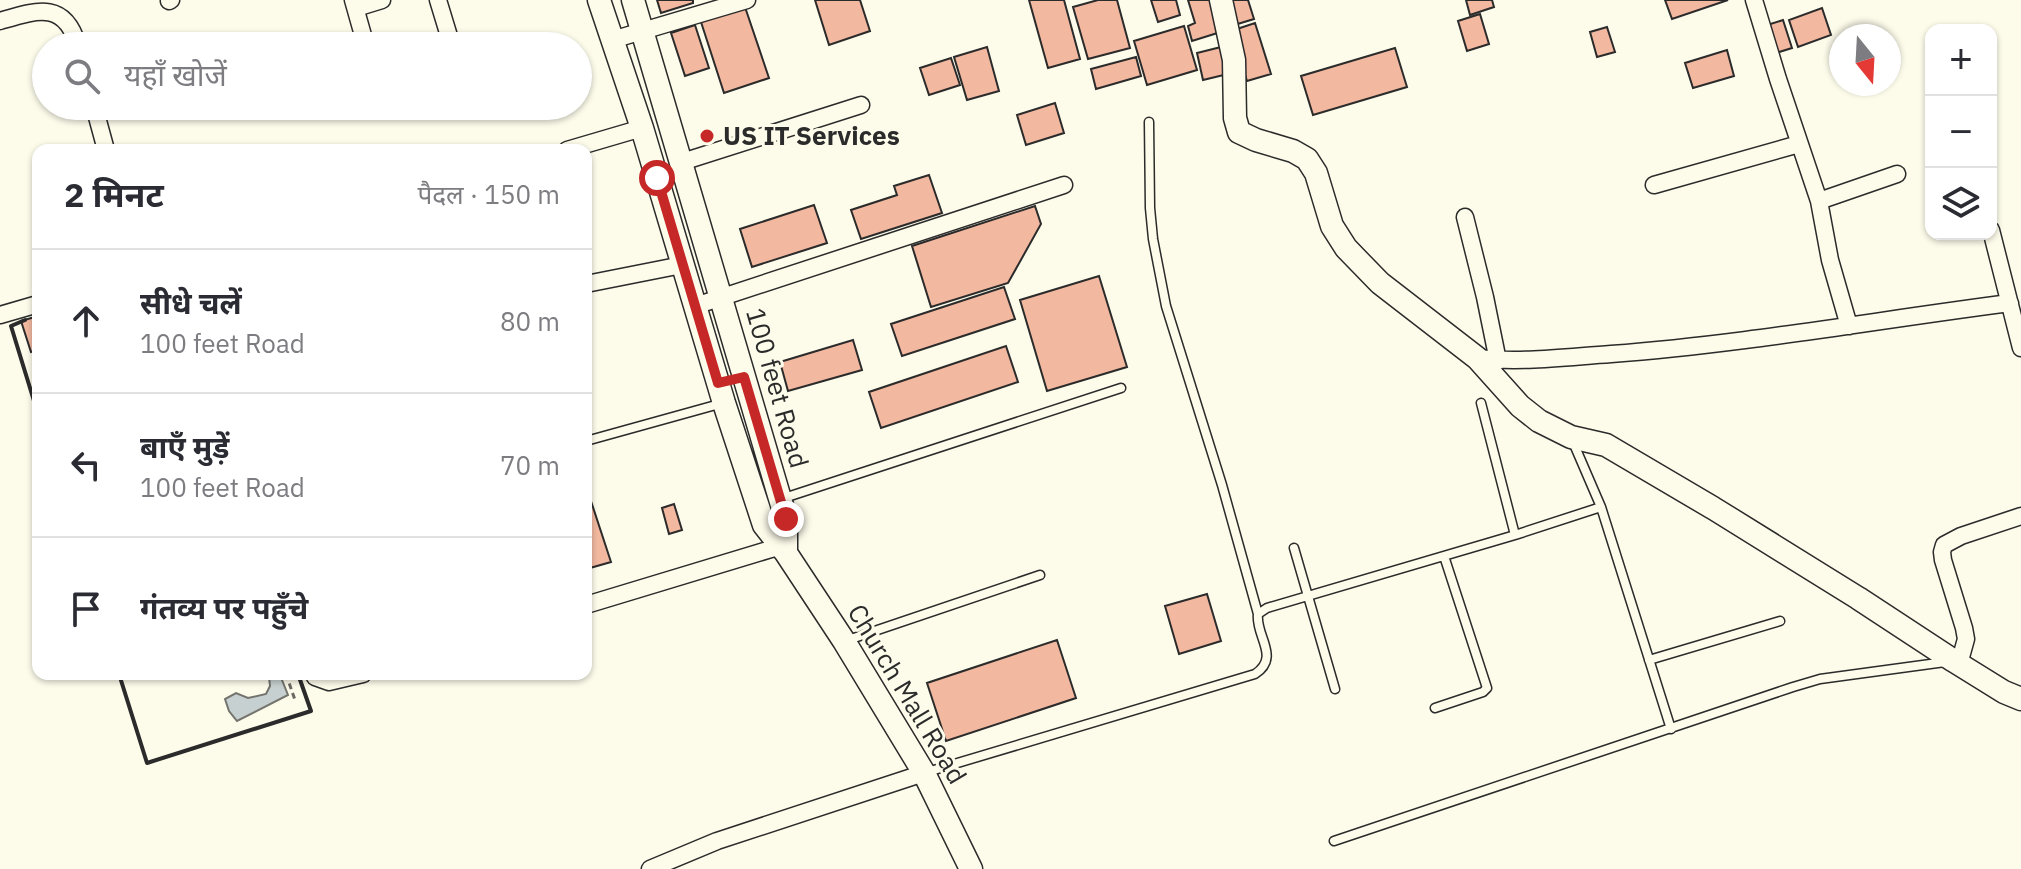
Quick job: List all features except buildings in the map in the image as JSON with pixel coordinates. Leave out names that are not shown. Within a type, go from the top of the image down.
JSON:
[{"type":"street","points":[[362,32],[354,4],[382,0]]},
{"type":"street","points":[[438,0],[448,32]]},
{"type":"street","name":"100 feet Road","points":[[599,0],[642,128],[764,525],[784,550]]},
{"type":"street","name":"100 feet Road","points":[[633,0],[786,519],[784,550]]},
{"type":"street","points":[[612,40],[747,0]]},
{"type":"street","points":[[1221,0],[1234,60],[1238,129],[1243,135],[1293,151],[1307,159],[1321,186],[1332,226],[1346,248],[1380,283],[1488,360],[1527,412],[1571,437],[1606,445],[1858,598],[2004,692],[2021,699]]},
{"type":"street","points":[[1754,0],[1819,201],[1833,273],[1849,326]]},
{"type":"street","points":[[0,21],[39,10],[53,11],[62,15],[73,32]]},
{"type":"street","points":[[682,162],[861,105]]},
{"type":"street","points":[[98,120],[104,144]]},
{"type":"street","points":[[587,144],[642,128]]},
{"type":"street","points":[[1654,185],[1799,144]]},
{"type":"street","points":[[1819,201],[1897,174]]},
{"type":"street","points":[[695,306],[1064,185]]},
{"type":"street","points":[[1465,217],[1488,360]]},
{"type":"street","points":[[1994,240],[2021,348]]},
{"type":"street","points":[[592,283],[682,265]]},
{"type":"street","points":[[1488,360],[1649,351],[1808,333],[2010,303]]},
{"type":"street","points":[[0,315],[32,306]]},
{"type":"street","points":[[721,393],[744,377]]},
{"type":"street","points":[[1954,661],[1961,657],[1966,639],[1943,560],[1944,545],[1961,536],[2021,516]]},
{"type":"street","points":[[592,603],[784,550]]},
{"type":"street","name":"Church Mall Road","points":[[784,550],[844,641],[924,773],[971,869]]},
{"type":"street","points":[[650,869],[730,837],[924,773]]},
{"type":"lane","points":[[924,773],[1255,674],[1267,656],[1222,485],[1166,306],[1150,208],[1149,122]]},
{"type":"lane","points":[[780,499],[1121,388]]},
{"type":"lane","points":[[592,439],[721,393]]},
{"type":"lane","points":[[1481,403],[1515,535]]},
{"type":"lane","points":[[1571,437],[1601,507],[1671,729]]},
{"type":"lane","points":[[1258,614],[1267,608],[1601,507]]},
{"type":"lane","points":[[1294,548],[1335,689]]},
{"type":"lane","points":[[1435,708],[1487,688],[1444,556]]},
{"type":"lane","points":[[844,641],[1040,575]]},
{"type":"lane","points":[[1649,660],[1780,621]]},
{"type":"lane","points":[[1334,841],[1820,679],[1954,661]]},
{"type":"path","points":[[288,680],[295,700]]},
{"type":"shaded area","points":[[269,680],[282,680],[288,695],[237,721],[225,699],[236,693],[248,698],[266,694]]},
{"type":"wall","points":[[25,320],[11,326],[32,394]]},
{"type":"wall","points":[[121,680],[147,763],[311,711],[300,680]]},
{"type":"place","name":"US IT Services","points":[[707,136]]},
{"type":"route","points":[[657,178],[718,383],[744,377],[786,519]]}]
